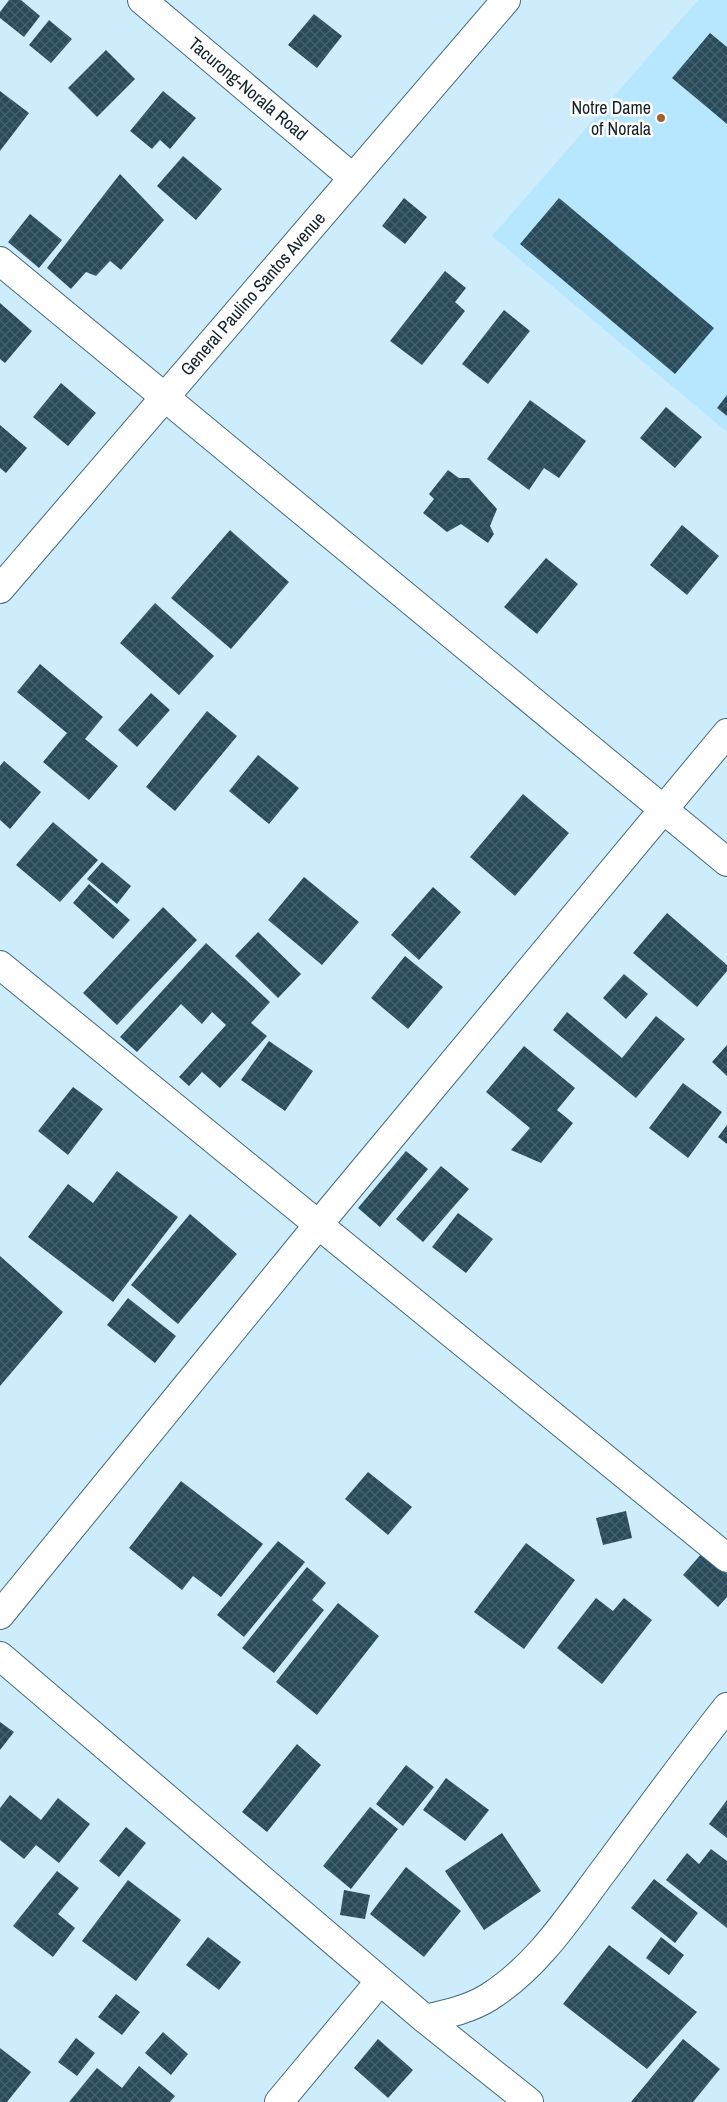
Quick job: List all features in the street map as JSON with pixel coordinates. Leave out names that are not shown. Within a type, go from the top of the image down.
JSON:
[{"type":"street","name":"Tacurong-Norala Road","points":[[142,0],[353,178]]},
{"type":"street","name":"General Paulino Santos Avenue","points":[[0,589],[506,0]]},
{"type":"street","points":[[0,261],[727,862]]},
{"type":"street","points":[[0,1615],[318,1225],[727,733]]},
{"type":"street","points":[[0,965],[727,1558]]},
{"type":"street","points":[[0,1656],[425,2019],[529,2102]]},
{"type":"street","points":[[425,2019],[459,2011],[489,1998],[524,1969],[549,1944],[727,1707]]},
{"type":"street","points":[[279,2102],[380,1981]]},
{"type":"shaded area","name":"Notre Dame of Norala","points":[[698,0],[727,0],[727,432],[492,236]]},
{"type":"building","points":[[9,0],[21,0],[40,16],[24,37],[0,18],[0,12]]},
{"type":"building","points":[[314,14],[342,36],[317,68],[288,45]]},
{"type":"building","points":[[49,20],[72,39],[51,63],[29,45]]},
{"type":"building","points":[[710,33],[727,47],[727,124],[672,78]]},
{"type":"building","points":[[106,50],[135,79],[97,117],[68,88]]},
{"type":"building","points":[[0,91],[29,113],[0,151]]},
{"type":"building","points":[[163,91],[196,118],[170,149],[160,140],[152,149],[130,131]]},
{"type":"building","points":[[183,156],[222,189],[196,220],[157,186]]},
{"type":"building","points":[[120,174],[164,220],[121,270],[110,261],[96,276],[86,272],[71,289],[47,268]]},
{"type":"building","points":[[404,198],[427,217],[405,244],[382,226]]},
{"type":"building","points":[[559,198],[714,328],[675,374],[520,244]]},
{"type":"building","points":[[30,214],[62,240],[39,268],[8,242]]},
{"type":"building","points":[[445,271],[466,288],[455,302],[465,311],[422,365],[390,341]]},
{"type":"building","points":[[0,303],[32,331],[5,363],[0,359]]},
{"type":"building","points":[[504,310],[530,331],[488,384],[462,364]]},
{"type":"building","points":[[61,383],[96,413],[68,446],[33,417]]},
{"type":"building","points":[[727,395],[727,416],[717,408]]},
{"type":"building","points":[[530,400],[586,441],[559,478],[544,468],[529,490],[487,459]]},
{"type":"building","points":[[666,407],[702,437],[675,468],[640,438]]},
{"type":"building","points":[[0,425],[27,448],[6,473],[0,468]]},
{"type":"building","points":[[448,470],[459,478],[469,478],[497,509],[490,526],[494,534],[488,543],[461,524],[447,532],[423,513],[434,499],[429,494]]},
{"type":"building","points":[[682,525],[719,556],[687,595],[650,565]]},
{"type":"building","points":[[230,530],[289,582],[231,649],[171,598]]},
{"type":"building","points":[[546,558],[578,584],[537,634],[504,607]]},
{"type":"building","points":[[155,603],[214,656],[179,695],[120,643]]},
{"type":"building","points":[[40,664],[103,717],[85,739],[118,766],[89,800],[43,762],[67,733],[17,692]]},
{"type":"building","points":[[151,693],[170,710],[137,747],[118,730]]},
{"type":"building","points":[[207,711],[237,736],[175,811],[146,787]]},
{"type":"building","points":[[258,755],[299,788],[269,824],[229,791]]},
{"type":"building","points":[[4,761],[41,792],[10,829],[0,820],[0,766]]},
{"type":"building","points":[[523,794],[569,833],[515,896],[470,857]]},
{"type":"building","points":[[53,822],[98,860],[60,902],[16,865]]},
{"type":"building","points":[[102,862],[131,886],[117,904],[87,879]]},
{"type":"building","points":[[304,877],[359,922],[322,965],[268,920]]},
{"type":"building","points":[[89,884],[130,920],[113,939],[73,903]]},
{"type":"building","points":[[433,887],[461,912],[419,960],[391,935]]},
{"type":"building","points":[[163,907],[197,940],[117,1025],[83,993]]},
{"type":"building","points":[[667,913],[727,965],[727,971],[697,1007],[633,953]]},
{"type":"building","points":[[258,932],[301,974],[278,998],[235,956]]},
{"type":"building","points":[[206,943],[270,1002],[251,1023],[267,1036],[220,1088],[202,1072],[189,1086],[179,1077],[226,1025],[212,1012],[202,1024],[181,1004],[137,1052],[120,1037]]},
{"type":"building","points":[[405,956],[443,987],[408,1029],[371,998]]},
{"type":"building","points":[[624,974],[648,994],[626,1019],[603,998]]},
{"type":"building","points":[[567,1012],[622,1058],[656,1016],[685,1039],[636,1098],[553,1030]]},
{"type":"building","points":[[269,1041],[313,1071],[285,1111],[241,1080]]},
{"type":"building","points":[[727,1045],[727,1076],[712,1062]]},
{"type":"building","points":[[524,1046],[575,1088],[557,1110],[573,1123],[541,1163],[511,1150],[530,1128],[486,1092]]},
{"type":"building","points":[[683,1083],[722,1112],[688,1158],[649,1128]]},
{"type":"building","points":[[73,1087],[103,1109],[68,1155],[38,1131]]},
{"type":"building","points":[[727,1125],[727,1144],[718,1137]]},
{"type":"building","points":[[406,1151],[428,1169],[380,1227],[358,1208]]},
{"type":"building","points":[[441,1166],[469,1189],[423,1242],[396,1219]]},
{"type":"building","points":[[117,1171],[178,1217],[113,1302],[28,1237],[68,1184],[93,1203]]},
{"type":"building","points":[[458,1213],[493,1239],[466,1273],[432,1247]]},
{"type":"building","points":[[190,1214],[237,1254],[178,1324],[131,1285]]},
{"type":"building","points":[[0,1256],[63,1312],[0,1386]]},
{"type":"building","points":[[128,1298],[176,1336],[155,1363],[107,1325]]},
{"type":"building","points":[[368,1472],[412,1507],[388,1535],[345,1499]]},
{"type":"building","points":[[181,1481],[263,1544],[221,1597],[193,1576],[182,1590],[129,1548]]},
{"type":"building","points":[[626,1511],[632,1538],[603,1545],[596,1518]]},
{"type":"building","points":[[278,1541],[305,1562],[244,1637],[217,1615]]},
{"type":"building","points":[[526,1543],[575,1580],[524,1649],[474,1612]]},
{"type":"building","points":[[703,1552],[727,1574],[727,1597],[718,1607],[683,1575]]},
{"type":"building","points":[[307,1567],[326,1583],[312,1600],[324,1610],[274,1673],[242,1648]]},
{"type":"building","points":[[596,1598],[613,1611],[624,1598],[652,1620],[602,1684],[557,1648]]},
{"type":"building","points":[[338,1603],[379,1636],[317,1715],[276,1682]]},
{"type":"building","points":[[0,1722],[14,1732],[0,1750]]},
{"type":"building","points":[[297,1744],[321,1765],[267,1832],[242,1812]]},
{"type":"building","points":[[406,1765],[434,1787],[403,1826],[376,1804]]},
{"type":"building","points":[[446,1778],[489,1810],[465,1841],[423,1810]]},
{"type":"building","points":[[10,1795],[41,1820],[58,1798],[90,1824],[59,1863],[36,1845],[24,1859],[0,1840],[0,1808]]},
{"type":"building","points":[[727,1800],[727,1838],[709,1824]]},
{"type":"building","points":[[370,1807],[398,1829],[351,1889],[323,1866]]},
{"type":"building","points":[[126,1827],[146,1843],[119,1877],[99,1861]]},
{"type":"building","points":[[502,1833],[541,1891],[484,1930],[445,1871]]},
{"type":"building","points":[[711,1849],[727,1861],[727,1928],[666,1880],[687,1853],[699,1864]]},
{"type":"building","points":[[406,1867],[461,1911],[424,1957],[370,1914]]},
{"type":"building","points":[[57,1871],[79,1888],[58,1914],[75,1928],[53,1957],[13,1926]]},
{"type":"building","points":[[654,1879],[698,1913],[675,1943],[631,1908]]},
{"type":"building","points":[[128,1880],[181,1920],[136,1981],[82,1941]]},
{"type":"building","points":[[344,1890],[370,1895],[365,1919],[340,1915]]},
{"type":"building","points":[[208,1937],[241,1962],[219,1990],[186,1965]]},
{"type":"building","points":[[661,1937],[684,1955],[669,1975],[646,1958]]},
{"type":"building","points":[[609,1945],[697,2012],[647,2069],[563,2004]]},
{"type":"building","points":[[116,1994],[140,2012],[122,2035],[98,2017]]},
{"type":"building","points":[[163,2032],[188,2054],[171,2075],[145,2053]]},
{"type":"building","points":[[76,2038],[95,2053],[77,2076],[58,2062]]},
{"type":"building","points":[[378,2039],[413,2070],[388,2098],[354,2068]]},
{"type":"building","points":[[683,2039],[720,2069],[693,2102],[631,2102]]},
{"type":"building","points":[[0,2048],[31,2072],[7,2102],[0,2102]]},
{"type":"building","points":[[139,2066],[175,2096],[170,2102],[69,2102],[97,2068],[122,2088]]},
{"type":"place","name":"Notre Dame of Norala","points":[[661,118]]}]
